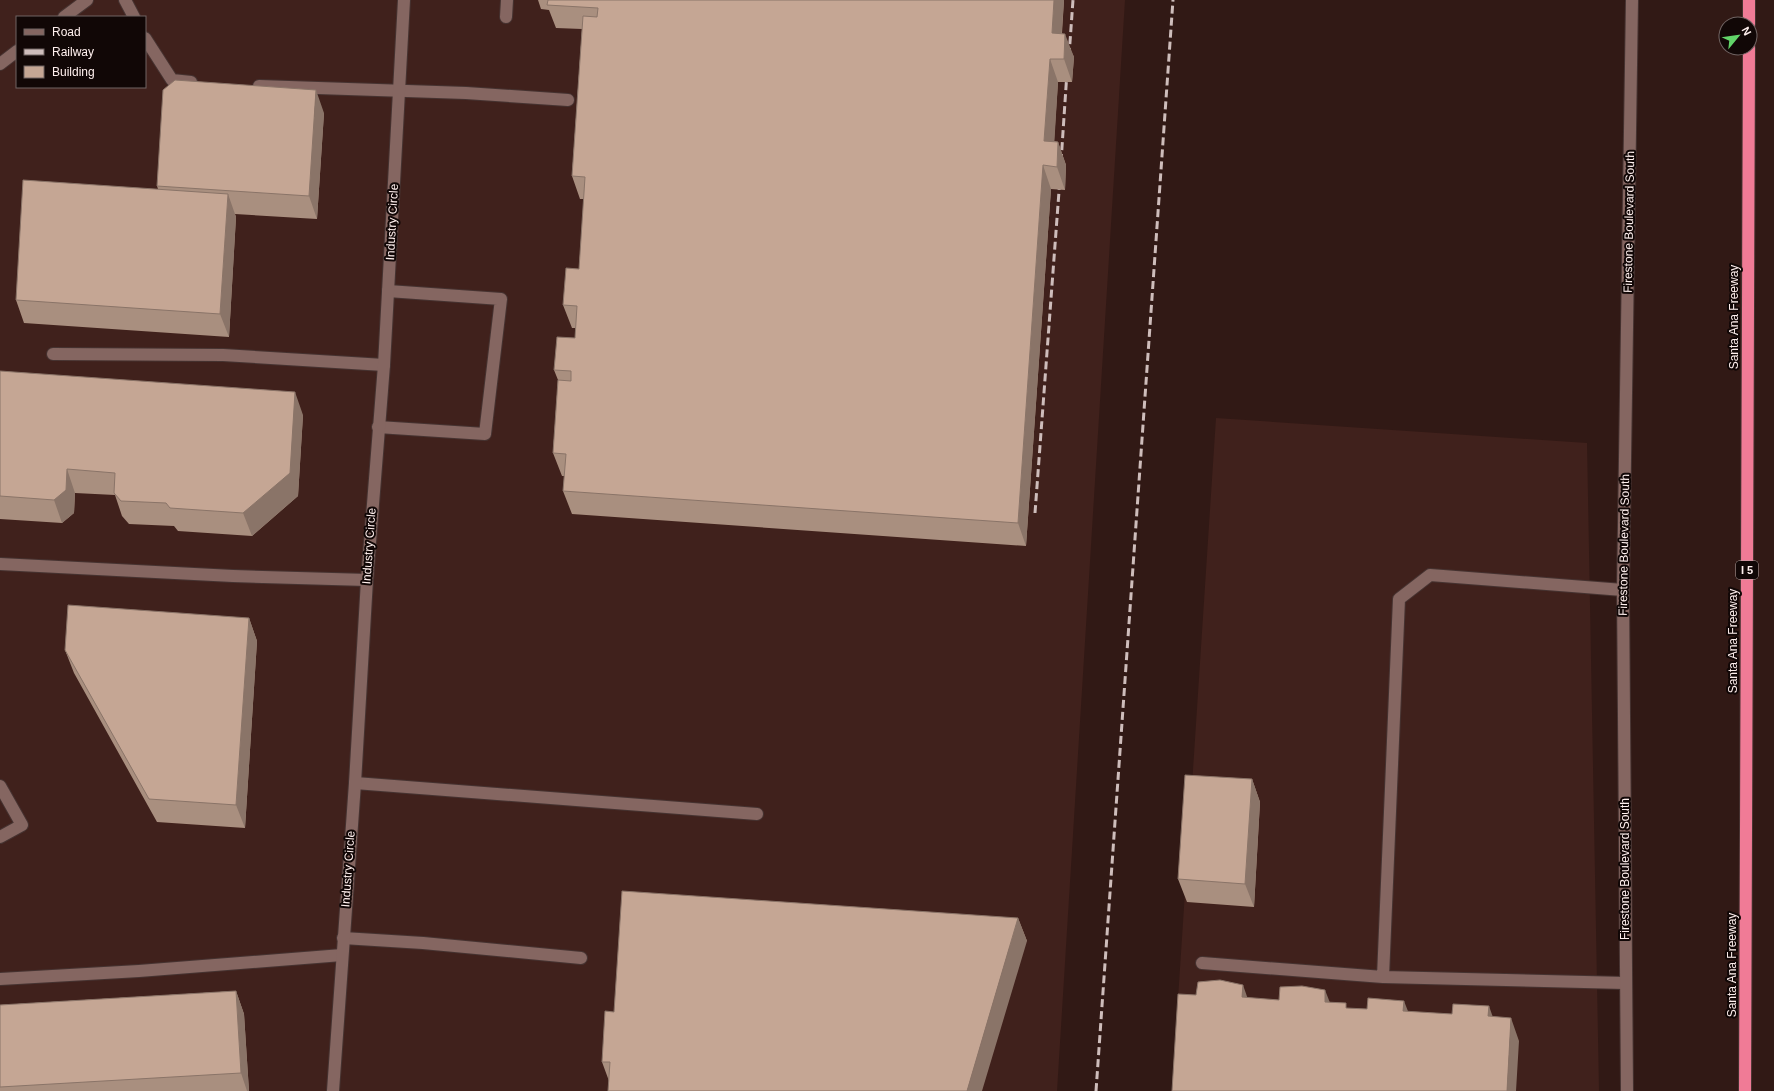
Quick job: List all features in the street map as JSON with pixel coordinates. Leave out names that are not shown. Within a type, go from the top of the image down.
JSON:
[{"type":"highway","points":[[1749,0],[1749,16]]},
{"type":"highway","name":"Santa Ana Freeway","points":[[1745,1091],[1749,56]]},
{"type":"street","points":[[65,16],[87,0]]},
{"type":"street","points":[[125,0],[133,16]]},
{"type":"street","name":"Industry Circle","points":[[333,1091],[355,784],[367,580],[384,365],[404,0]]},
{"type":"street","points":[[506,18],[507,0]]},
{"type":"street","name":"Firestone Boulevard South","points":[[1627,1091],[1625,983],[1624,590],[1632,0]]},
{"type":"street","points":[[146,40],[172,80],[203,83]]},
{"type":"street","points":[[0,64],[16,52]]},
{"type":"street","points":[[250,86],[466,93],[568,100]]},
{"type":"street","points":[[378,428],[485,434],[501,299],[388,290]]},
{"type":"street","points":[[53,354],[223,355],[384,365]]},
{"type":"street","points":[[0,564],[233,576],[367,580]]},
{"type":"street","points":[[1383,977],[1399,598],[1430,575],[1624,590]]},
{"type":"street","points":[[355,784],[757,814]]},
{"type":"street","points":[[0,786],[22,825],[0,837]]},
{"type":"street","points":[[343,938],[423,943],[581,958]]},
{"type":"street","points":[[0,979],[139,971],[342,955]]},
{"type":"street","points":[[1202,963],[1383,977],[1625,983]]},
{"type":"shaded area","points":[[0,0],[1125,0],[1057,1091],[0,1091]]},
{"type":"shaded area","points":[[1216,418],[1587,443],[1599,1091],[1172,1091]]},
{"type":"building","points":[[548,0],[1054,0],[1052,33],[1065,34],[1064,59],[1050,59],[1044,141],[1058,142],[1057,167],[1043,165],[1018,523],[563,491],[566,454],[553,453],[558,380],[571,381],[571,371],[554,370],[557,337],[575,338],[577,306],[563,305],[566,268],[579,269],[585,177],[572,176],[583,16],[597,17],[598,8],[547,5]]},
{"type":"building","points":[[175,80],[316,90],[309,196],[157,186],[163,90]]},
{"type":"building","points":[[23,180],[228,194],[220,314],[16,300]]},
{"type":"building","points":[[0,371],[295,392],[290,473],[243,513],[170,508],[166,503],[121,501],[114,493],[115,473],[67,469],[66,490],[54,500],[0,496]]},
{"type":"building","points":[[68,605],[249,618],[236,805],[149,799],[65,650]]},
{"type":"building","points":[[1185,775],[1252,779],[1245,884],[1178,879]]},
{"type":"building","points":[[622,891],[1018,918],[967,1091],[608,1091],[610,1062],[602,1062],[605,1011],[614,1012]]},
{"type":"building","points":[[1220,980],[1243,985],[1242,997],[1279,1000],[1280,987],[1302,986],[1325,990],[1325,1002],[1346,1003],[1346,1008],[1367,1009],[1368,998],[1404,1001],[1403,1011],[1452,1014],[1453,1004],[1489,1006],[1488,1016],[1511,1018],[1507,1091],[1172,1091],[1178,994],[1196,995],[1198,982]]},
{"type":"building","points":[[236,991],[241,1073],[0,1087],[0,1005]]},
{"type":"railway","points":[[1069,56],[1073,0]]},
{"type":"railway","points":[[1096,1091],[1173,0]]},
{"type":"railway","points":[[1061,162],[1067,72]]},
{"type":"railway","points":[[1035,513],[1060,178]]}]
